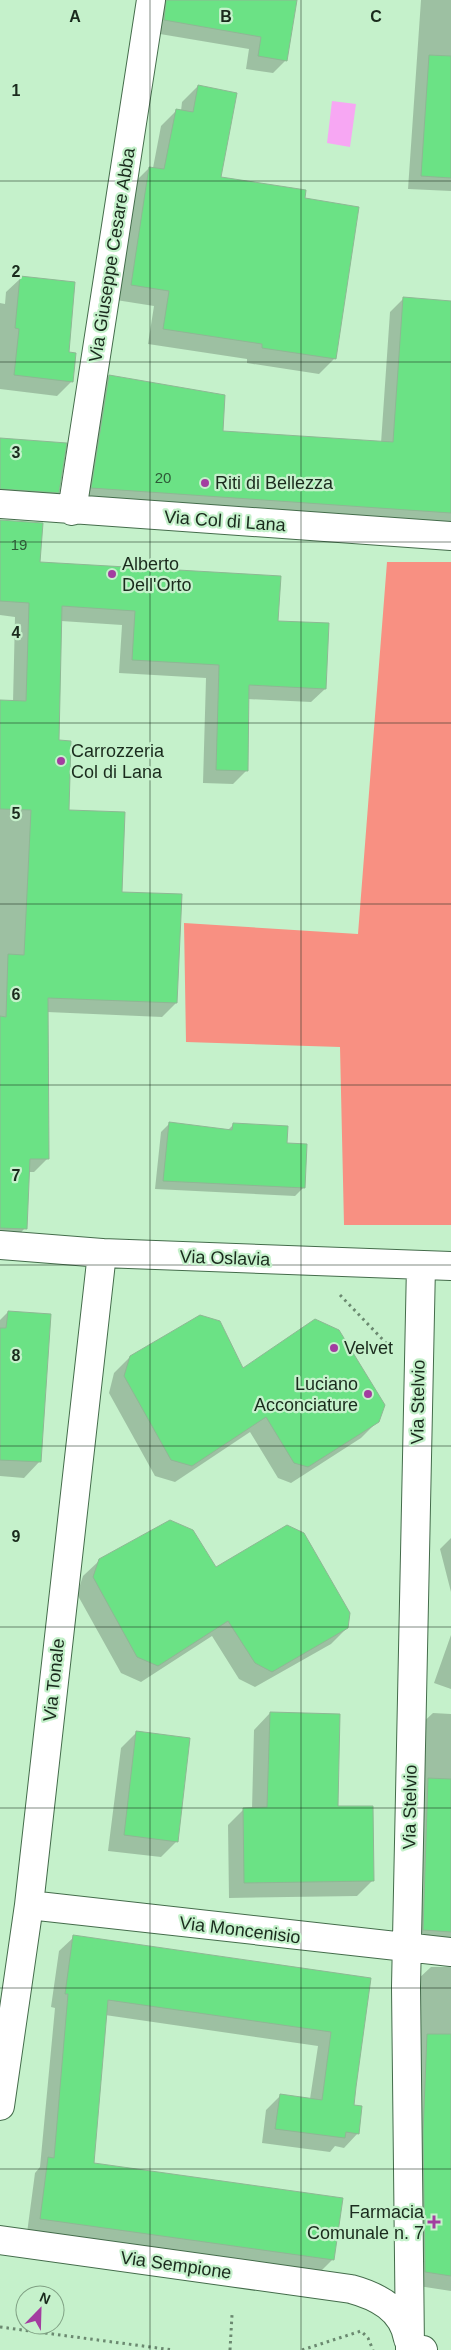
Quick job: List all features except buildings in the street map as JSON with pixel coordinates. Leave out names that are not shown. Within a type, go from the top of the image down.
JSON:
[{"type":"street","name":"Via Giuseppe Cesare Abba","points":[[72,511],[151,0]]},
{"type":"street","name":"Via Col di Lana","points":[[0,504],[72,511],[451,536]]},
{"type":"street","name":"Via Oslavia","points":[[0,1245],[102,1253],[451,1266]]},
{"type":"street","name":"Via Tonale","points":[[0,2106],[29,1905],[102,1253]]},
{"type":"street","name":"Via Stelvio","points":[[414,2350],[407,1949],[421,1265]]},
{"type":"street","name":"Via Moncenisio","points":[[29,1905],[407,1949],[451,1952]]},
{"type":"street","name":"Via Sempione","points":[[0,2240],[351,2289],[368,2294],[391,2308],[407,2333],[414,2350]]},
{"type":"path","points":[[306,1261],[419,1377]]},
{"type":"path","points":[[230,2350],[232,2315]]},
{"type":"path","points":[[0,2327],[173,2350]]},
{"type":"path","points":[[302,2350],[361,2332],[368,2338],[373,2350]]},
{"type":"shaded area","points":[[332,101],[356,104],[350,147],[327,143]]},
{"type":"shaded area","points":[[387,562],[451,562],[451,1225],[344,1225],[340,1047],[186,1042],[184,923],[358,934]]},
{"type":"place","name":"Riti di Bellezza","points":[[205,483]]},
{"type":"place","name":"Alberto Dell'Orto","points":[[112,574]]},
{"type":"place","name":"Carrozzeria Col di Lana","points":[[61,761]]},
{"type":"place","name":"Velvet","points":[[334,1348]]},
{"type":"place","name":"Luciano Acconciature","points":[[368,1394]]},
{"type":"place","name":"Farmacia Comunale n. 7","points":[[434,2222]]}]
